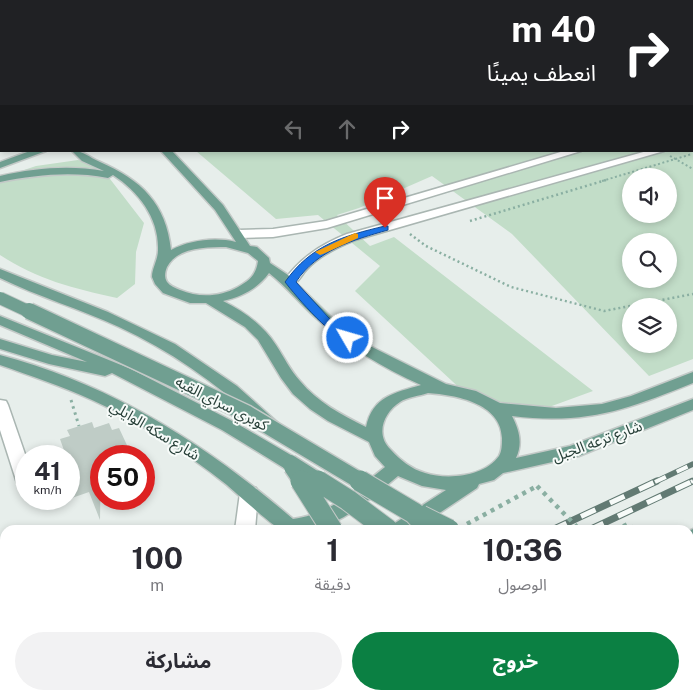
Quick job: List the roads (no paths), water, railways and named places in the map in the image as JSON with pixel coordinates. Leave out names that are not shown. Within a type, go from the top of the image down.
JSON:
[{"type":"main road","points":[[0,165],[38,152]]},
{"type":"main road","points":[[78,152],[86,159],[112,170],[132,183],[144,197],[162,227],[166,244],[163,263],[160,268],[160,280],[169,291],[186,297],[208,299],[231,296],[250,288],[262,277],[265,265]]},
{"type":"main road","points":[[167,152],[225,212],[242,241],[258,254],[265,265],[290,282],[326,320],[357,344],[396,367],[443,388],[471,394],[495,408],[510,427],[512,438],[509,454],[498,468],[473,481],[407,525]]},
{"type":"main road","points":[[0,179],[38,172],[66,171],[104,174],[132,183]]},
{"type":"main road","points":[[163,263],[176,253],[194,246],[242,241]]},
{"type":"main road","points":[[0,273],[104,316],[174,350],[232,390],[281,434]]},
{"type":"main road","name":"كوبري سراي القبه","points":[[0,298],[246,414],[414,513],[425,525]]},
{"type":"main road","points":[[208,299],[236,314],[258,332],[289,378],[311,402],[329,415],[374,438]]},
{"type":"main road","name":"كوبري سراي القبه","points":[[0,320],[126,373],[228,426],[348,500],[381,525]]},
{"type":"main road","points":[[0,344],[76,366],[126,373]]},
{"type":"main road","name":"شارع سكه الوايلي","points":[[0,360],[70,384],[123,408],[197,454],[288,525]]},
{"type":"main road","name":"شارع ترعه الجبل","points":[[495,408],[540,413],[585,412],[617,406],[693,377]]},
{"type":"main road","points":[[443,388],[415,390],[391,400],[376,417],[373,427],[374,438],[385,459],[409,476],[433,482],[458,484],[473,481]]},
{"type":"main road","name":"شارع ترعه الجبل","points":[[498,468],[573,452],[693,404]]},
{"type":"main road","points":[[290,463],[329,525]]},
{"type":"main road","points":[[307,525],[333,516],[396,468]]},
{"type":"main road","points":[[414,513],[448,525]]},
{"type":"street","points":[[242,241],[273,233],[327,224],[573,152]]},
{"type":"street","points":[[290,282],[301,266],[328,247],[344,240],[664,153]]},
{"type":"street","points":[[327,224],[344,240]]},
{"type":"street","points":[[306,228],[328,247]]},
{"type":"street","points":[[0,406],[15,450]]},
{"type":"street","points":[[246,525],[249,493]]},
{"type":"railway","points":[[655,482],[693,464]]},
{"type":"railway","points":[[563,525],[657,481]]},
{"type":"railway","points":[[600,525],[693,481],[691,482]]}]
